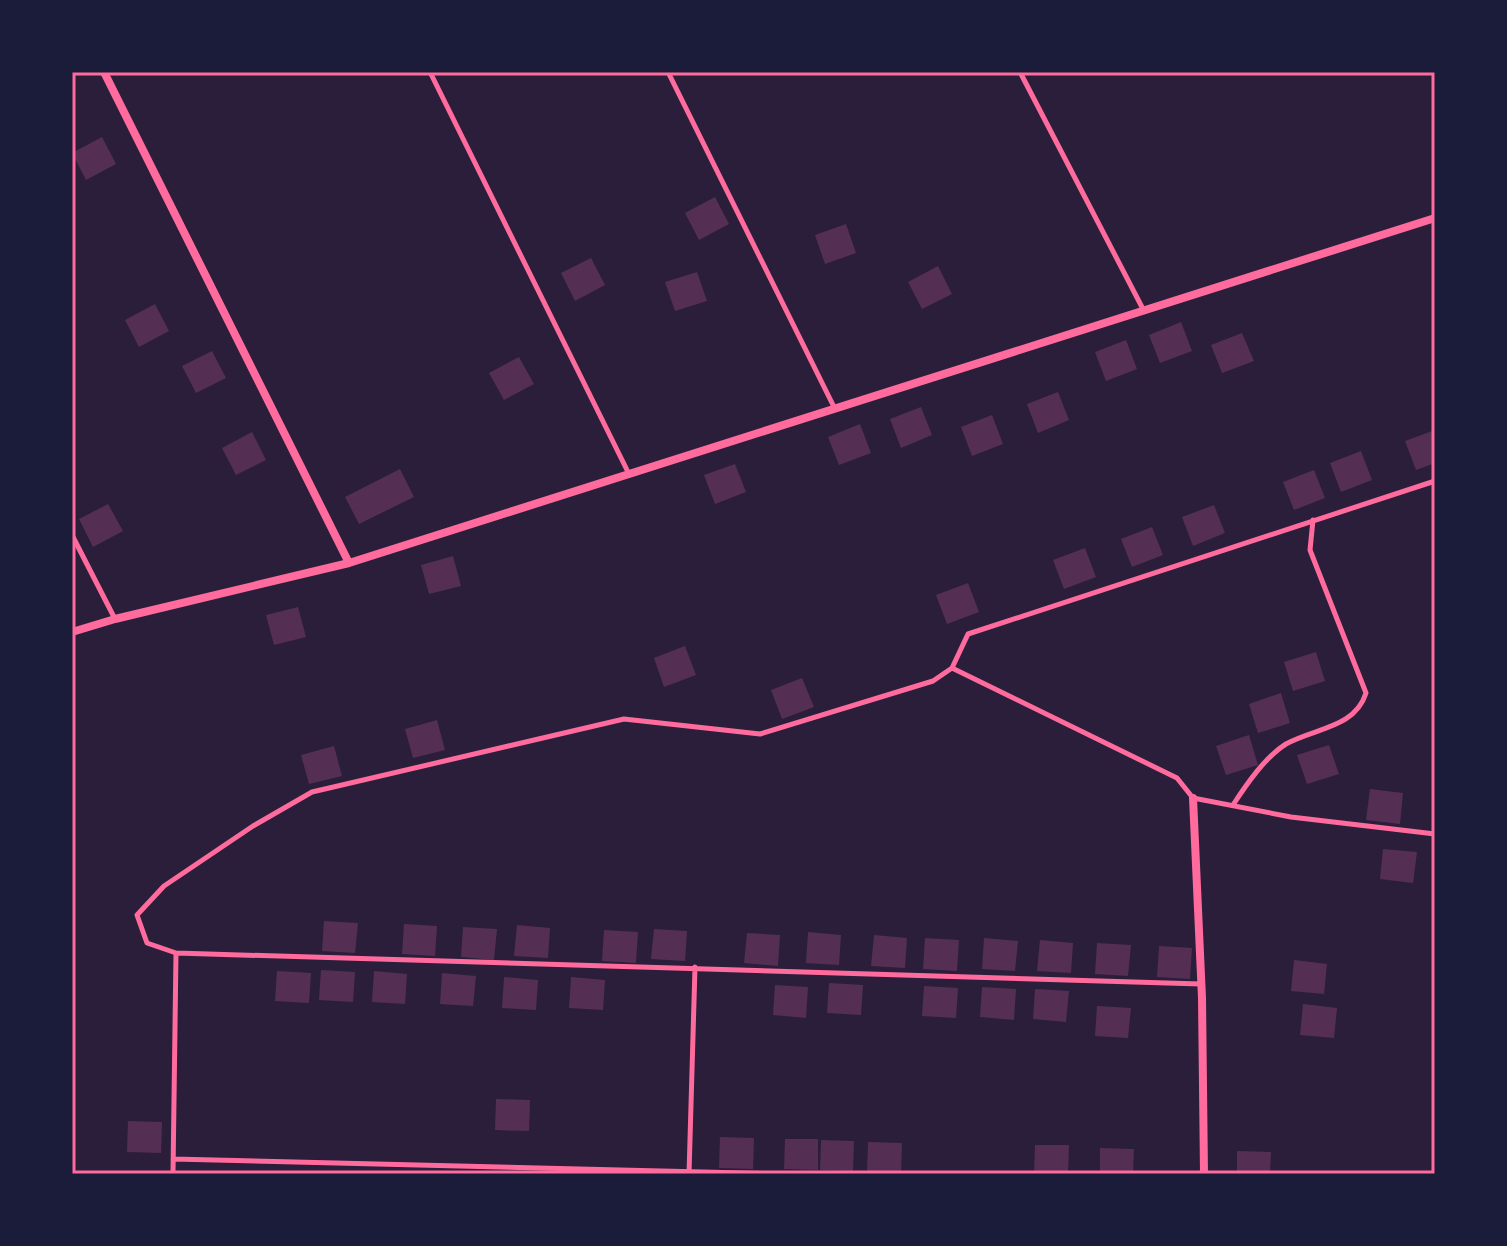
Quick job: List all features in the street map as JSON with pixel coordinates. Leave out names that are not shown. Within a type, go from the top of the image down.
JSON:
[{"type":"street","points":[[104,72],[349,563]]},
{"type":"street","points":[[72,632],[349,563],[1435,218]]},
{"type":"street","points":[[1193,798],[1201,984],[1204,1174]]},
{"type":"lane","points":[[430,72],[629,474]]},
{"type":"lane","points":[[668,72],[835,409]]},
{"type":"lane","points":[[1020,72],[1144,311]]},
{"type":"lane","points":[[1201,984],[176,953],[147,943],[137,915],[164,886],[253,826],[312,792],[624,719],[760,734],[933,681],[952,668],[968,634],[1435,481]]},
{"type":"lane","points":[[1233,805],[1245,787],[1285,745],[1351,717],[1362,707],[1366,693],[1310,550],[1313,520]]},
{"type":"lane","points":[[72,535],[115,619]]},
{"type":"lane","points":[[952,668],[1177,778],[1193,798],[1291,817],[1435,834]]},
{"type":"lane","points":[[173,1174],[176,953]]},
{"type":"lane","points":[[689,1173],[695,967]]},
{"type":"lane","points":[[173,1159],[780,1174]]},
{"type":"shaded area","points":[[72,72],[1435,72],[1435,1174],[72,1174]]},
{"type":"building","points":[[102,137],[116,164],[86,180],[72,153]]},
{"type":"building","points":[[715,197],[729,224],[699,240],[685,213]]},
{"type":"building","points":[[846,224],[856,253],[825,264],[815,235]]},
{"type":"building","points":[[591,258],[605,285],[575,301],[561,273]]},
{"type":"building","points":[[938,266],[952,294],[922,309],[908,282]]},
{"type":"building","points":[[697,272],[707,301],[675,311],[665,282]]},
{"type":"building","points":[[155,304],[169,331],[139,347],[125,320]]},
{"type":"building","points":[[1181,322],[1192,351],[1160,363],[1149,335]]},
{"type":"building","points":[[1242,333],[1254,361],[1222,373],[1211,345]]},
{"type":"building","points":[[1126,340],[1137,369],[1106,381],[1095,352]]},
{"type":"building","points":[[212,351],[226,378],[196,393],[182,366]]},
{"type":"building","points":[[519,357],[534,384],[504,400],[489,373]]},
{"type":"building","points":[[1058,392],[1069,420],[1038,433],[1027,404]]},
{"type":"building","points":[[921,407],[932,435],[901,448],[890,419]]},
{"type":"building","points":[[992,415],[1003,444],[972,456],[961,427]]},
{"type":"building","points":[[860,424],[871,453],[839,465],[828,437]]},
{"type":"building","points":[[1435,430],[1435,463],[1416,470],[1405,441]]},
{"type":"building","points":[[252,432],[266,460],[236,475],[222,448]]},
{"type":"building","points":[[1361,451],[1372,480],[1341,492],[1330,463]]},
{"type":"building","points":[[735,464],[746,492],[715,504],[704,475]]},
{"type":"building","points":[[400,469],[414,497],[359,524],[345,497]]},
{"type":"building","points":[[1314,470],[1325,498],[1294,510],[1283,482]]},
{"type":"building","points":[[108,504],[123,531],[93,547],[79,519]]},
{"type":"building","points":[[1214,505],[1225,533],[1193,546],[1182,517]]},
{"type":"building","points":[[1152,527],[1163,555],[1132,567],[1121,539]]},
{"type":"building","points":[[1085,548],[1096,577],[1064,589],[1053,560]]},
{"type":"building","points":[[453,556],[461,586],[429,594],[421,565]]},
{"type":"building","points":[[968,583],[979,612],[947,624],[936,595]]},
{"type":"building","points":[[298,607],[306,637],[274,645],[266,615]]},
{"type":"building","points":[[685,646],[696,675],[664,687],[654,658]]},
{"type":"building","points":[[1316,652],[1325,681],[1293,691],[1284,662]]},
{"type":"building","points":[[802,678],[814,707],[782,719],[771,690]]},
{"type":"building","points":[[1281,693],[1290,723],[1258,733],[1249,704]]},
{"type":"building","points":[[437,720],[445,750],[413,758],[405,729]]},
{"type":"building","points":[[1249,735],[1258,765],[1226,775],[1216,746]]},
{"type":"building","points":[[1329,745],[1339,774],[1307,784],[1297,755]]},
{"type":"building","points":[[334,746],[342,776],[309,784],[301,755]]},
{"type":"building","points":[[1370,789],[1403,793],[1400,824],[1366,820]]},
{"type":"building","points":[[1383,849],[1417,852],[1413,883],[1380,879]]},
{"type":"building","points":[[324,921],[358,923],[355,953],[322,951]]},
{"type":"building","points":[[404,924],[437,926],[435,956],[402,954]]},
{"type":"building","points":[[517,925],[550,928],[548,958],[514,956]]},
{"type":"building","points":[[463,927],[497,929],[494,960],[461,957]]},
{"type":"building","points":[[654,929],[687,931],[685,961],[651,959]]},
{"type":"building","points":[[604,930],[638,932],[636,963],[602,961]]},
{"type":"building","points":[[808,932],[841,935],[839,965],[806,963]]},
{"type":"building","points":[[747,933],[780,935],[778,966],[744,963]]},
{"type":"building","points":[[874,935],[907,938],[905,968],[871,966]]},
{"type":"building","points":[[925,938],[959,940],[957,971],[923,969]]},
{"type":"building","points":[[984,938],[1018,941],[1015,971],[982,969]]},
{"type":"building","points":[[1040,940],[1073,943],[1071,973],[1037,971]]},
{"type":"building","points":[[1097,943],[1131,945],[1128,976],[1095,974]]},
{"type":"building","points":[[1159,946],[1192,948],[1190,979],[1157,977]]},
{"type":"building","points":[[1294,960],[1327,964],[1324,994],[1291,991]]},
{"type":"building","points":[[321,970],[355,972],[353,1002],[319,1000]]},
{"type":"building","points":[[277,971],[311,973],[309,1003],[275,1001]]},
{"type":"building","points":[[374,971],[407,974],[405,1004],[372,1002]]},
{"type":"building","points":[[442,973],[476,976],[473,1006],[440,1004]]},
{"type":"building","points":[[504,977],[538,980],[536,1010],[502,1008]]},
{"type":"building","points":[[571,977],[605,980],[603,1010],[569,1008]]},
{"type":"building","points":[[829,983],[863,985],[861,1015],[827,1013]]},
{"type":"building","points":[[775,985],[808,987],[806,1018],[773,1015]]},
{"type":"building","points":[[924,986],[958,988],[956,1018],[922,1016]]},
{"type":"building","points":[[982,987],[1016,989],[1014,1020],[980,1017]]},
{"type":"building","points":[[1035,989],[1069,991],[1066,1022],[1033,1019]]},
{"type":"building","points":[[1303,1004],[1337,1008],[1334,1038],[1300,1035]]},
{"type":"building","points":[[1097,1006],[1131,1008],[1128,1038],[1095,1036]]},
{"type":"building","points":[[496,1099],[530,1100],[529,1131],[495,1130]]},
{"type":"building","points":[[128,1121],[162,1122],[161,1153],[127,1152]]},
{"type":"building","points":[[720,1137],[754,1138],[753,1169],[719,1168]]},
{"type":"building","points":[[785,1139],[818,1139],[818,1170],[784,1169]]},
{"type":"building","points":[[821,1140],[854,1141],[853,1171],[820,1170]]},
{"type":"building","points":[[868,1142],[902,1143],[901,1173],[867,1173]]},
{"type":"building","points":[[1035,1145],[1069,1145],[1068,1174],[1034,1174]]},
{"type":"building","points":[[1100,1148],[1134,1149],[1133,1174],[1100,1174]]},
{"type":"building","points":[[1237,1151],[1271,1152],[1270,1174],[1237,1174]]}]
